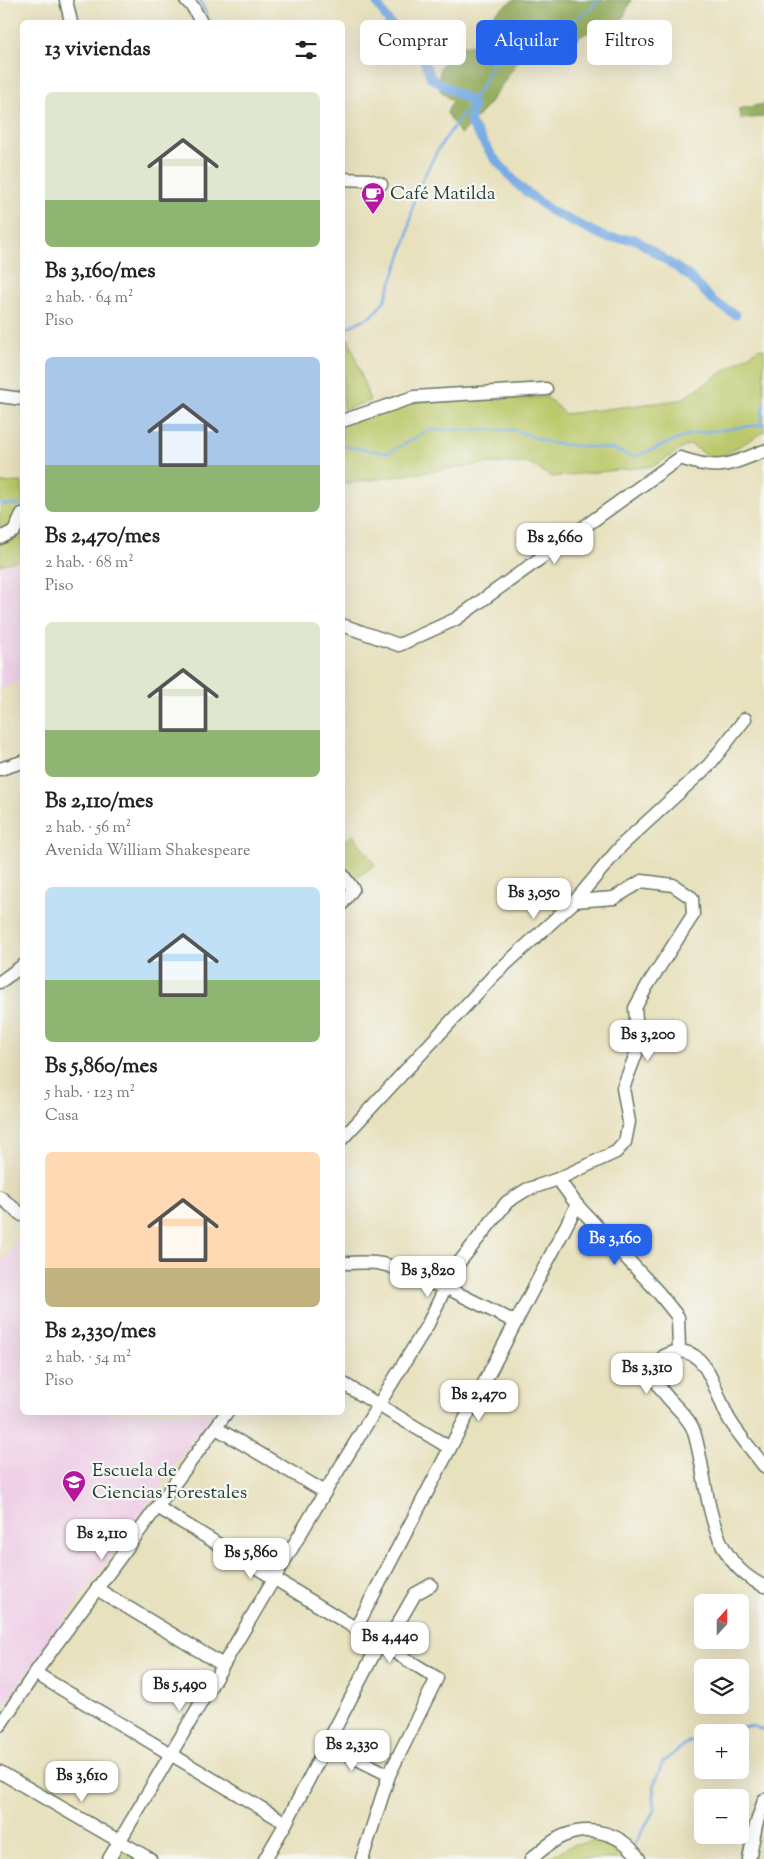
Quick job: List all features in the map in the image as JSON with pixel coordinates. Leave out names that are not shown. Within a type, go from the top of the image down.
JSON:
[{"type":"street","points":[[66,0],[71,20]]},
{"type":"street","points":[[186,0],[193,7],[200,20]]},
{"type":"street","points":[[345,179],[369,180],[381,184]]},
{"type":"street","points":[[345,420],[414,397],[546,389]]},
{"type":"street","points":[[0,396],[20,399]]},
{"type":"street","points":[[345,627],[399,645],[456,619],[680,458],[715,467],[733,463],[764,451]]},
{"type":"street","points":[[0,538],[14,531],[20,520]]},
{"type":"street","points":[[345,1136],[494,975],[576,901],[622,845],[709,765],[745,719]]},
{"type":"street","points":[[0,769],[20,763]]},
{"type":"street","points":[[345,878],[353,889],[345,900]]},
{"type":"street","points":[[110,1859],[325,1492],[428,1324],[454,1269],[507,1202],[526,1190],[558,1179],[616,1152],[625,1142],[629,1122],[623,1088],[636,1054],[635,1008],[646,986],[693,915],[692,898],[673,885],[642,881],[614,898],[576,901]]},
{"type":"street","points":[[0,982],[20,967]]},
{"type":"street","points":[[558,1179],[577,1205],[658,1292],[678,1317],[679,1351]]},
{"type":"street","points":[[0,1196],[20,1213]]},
{"type":"street","points":[[356,1628],[514,1322],[577,1205]]},
{"type":"street","points":[[345,1263],[381,1263],[402,1270],[433,1285],[445,1287],[514,1322]]},
{"type":"street","points":[[764,1466],[738,1433],[706,1368],[692,1354],[679,1351],[664,1356],[659,1361],[654,1376],[656,1384],[690,1422],[711,1518],[723,1549],[740,1570],[753,1581],[764,1586]]},
{"type":"street","points":[[345,1385],[450,1448]]},
{"type":"street","points":[[0,1725],[35,1673],[159,1508],[225,1415]]},
{"type":"street","points":[[216,1428],[325,1492]]},
{"type":"street","points":[[159,1508],[437,1678],[389,1775],[362,1859]]},
{"type":"street","points":[[265,1859],[383,1644],[415,1594],[431,1585]]},
{"type":"street","points":[[97,1589],[223,1665]]},
{"type":"street","points":[[35,1673],[286,1823]]},
{"type":"street","points":[[327,1744],[389,1775]]},
{"type":"street","points":[[0,1772],[150,1859]]},
{"type":"street","points":[[749,1859],[756,1825],[764,1800]]},
{"type":"street","points":[[531,1859],[562,1836],[577,1832],[603,1833],[634,1852]]},
{"type":"shaded area","points":[[18,560],[20,571],[20,680],[0,690],[0,565]]},
{"type":"shaded area","name":"Escuela de Ciencias Forestales","points":[[20,1236],[20,1415],[211,1415],[0,1711],[0,1266]]},
{"type":"green space","points":[[513,0],[631,0],[622,20],[587,20],[587,33],[577,39],[577,20],[492,20],[495,13]]},
{"type":"green space","points":[[466,45],[476,45],[476,65],[515,65],[488,105],[461,135],[447,113],[452,101],[440,90],[440,69],[442,65],[466,65]]},
{"type":"green space","points":[[764,104],[764,117],[741,119],[738,109]]},
{"type":"green space","points":[[349,339],[370,401],[345,409],[345,340]]},
{"type":"green space","points":[[760,348],[764,349],[764,432],[715,460],[690,444],[653,466],[552,477],[529,463],[490,463],[345,484],[345,424],[412,402],[547,397],[565,414],[680,400]]},
{"type":"green space","points":[[20,482],[20,560],[0,565],[0,483]]},
{"type":"green space","points":[[353,835],[375,865],[354,880],[345,867],[345,841]]},
{"type":"green space","points":[[599,1840],[615,1845],[629,1859],[546,1859],[575,1844]]},
{"type":"green space","points":[[122,1848],[139,1859],[115,1859]]},
{"type":"waterway","points":[[200,0],[209,20]]},
{"type":"waterway","points":[[375,0],[390,23],[410,41],[419,53],[431,78],[469,100]]},
{"type":"waterway","points":[[345,329],[373,315],[385,300],[407,238],[415,194],[437,151],[483,84],[493,62],[505,44],[542,39],[590,10],[598,0]]},
{"type":"waterway","points":[[473,104],[470,122],[493,157],[520,187],[551,211],[607,238],[635,239],[689,276],[713,301],[736,315]]},
{"type":"waterway","points":[[760,426],[764,403]]},
{"type":"waterway","points":[[345,446],[388,453],[429,430],[514,430],[550,443],[612,449],[634,457],[691,434],[764,424]]},
{"type":"waterway","points":[[0,504],[20,505]]},
{"type":"waterway","points":[[749,1726],[764,1730]]},
{"type":"waterway","points":[[634,1845],[655,1809],[653,1787],[663,1762],[688,1742],[694,1740]]},
{"type":"place","name":"Café Matilda","points":[[373,215]]},
{"type":"place","name":"Escuela de Ciencias Forestales","points":[[74,1503]]}]
